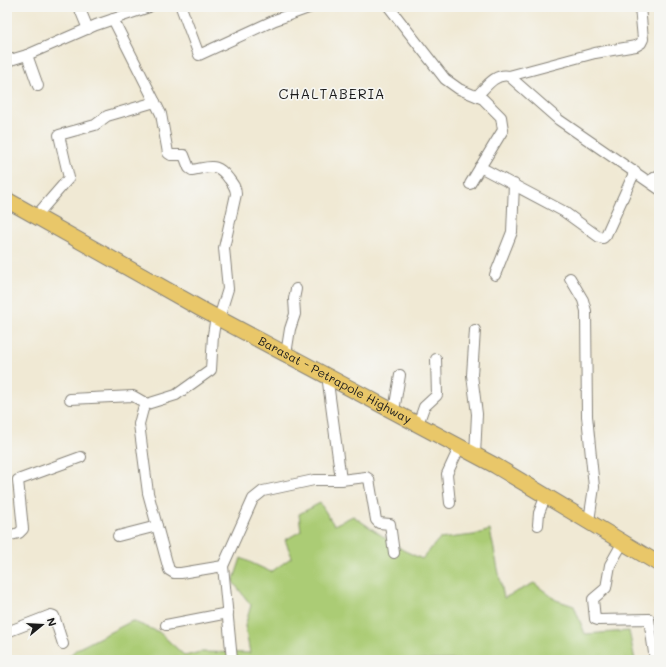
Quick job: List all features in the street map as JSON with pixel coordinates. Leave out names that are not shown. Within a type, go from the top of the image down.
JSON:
[{"type":"highway","name":"Barasat - Petrapole Highway","points":[[7,200],[286,354],[460,446],[546,495],[659,564]]},
{"type":"street","points":[[80,7],[88,29]]},
{"type":"street","points":[[7,61],[27,55],[131,10],[149,7]]},
{"type":"street","points":[[181,7],[199,55],[276,20],[311,7]]},
{"type":"street","points":[[389,7],[444,79],[459,89],[477,96],[501,117],[503,124],[502,130],[470,184]]},
{"type":"street","points":[[477,96],[495,78],[500,76],[509,76],[595,53],[636,46],[641,43],[643,39],[640,7]]},
{"type":"street","points":[[113,19],[162,118],[168,153],[171,155],[184,155],[189,168],[192,170],[215,166],[220,168],[236,188],[224,248],[228,289],[213,335],[211,370],[176,395],[148,404],[143,409],[139,428],[148,493],[168,568],[170,571],[181,573],[223,566]]},
{"type":"street","points":[[27,55],[38,86]]},
{"type":"street","points":[[509,76],[560,120],[659,189]]},
{"type":"street","points":[[36,216],[69,178],[59,135],[95,125],[109,116],[155,102]]},
{"type":"street","points":[[480,167],[563,211],[599,237],[603,238],[606,235],[634,171]]},
{"type":"street","points":[[649,181],[659,175]]},
{"type":"street","points":[[495,274],[512,232],[514,184]]},
{"type":"street","points":[[570,278],[583,300],[586,311],[586,416],[594,487],[589,521]]},
{"type":"street","points":[[286,354],[290,329],[296,312],[294,299],[296,290]]},
{"type":"street","points":[[475,330],[472,374],[477,414],[475,455]]},
{"type":"street","points":[[418,424],[424,407],[437,395],[436,359]]},
{"type":"street","points":[[327,375],[342,480]]},
{"type":"street","points":[[394,411],[400,375]]},
{"type":"street","points":[[70,399],[133,396],[148,404]]},
{"type":"street","points":[[450,503],[447,474],[460,446]]},
{"type":"street","points":[[7,536],[19,533],[23,529],[18,480],[81,457]]},
{"type":"street","points":[[232,660],[223,566],[253,499],[259,494],[314,480],[342,480],[366,477],[369,479],[376,520],[379,523],[390,524],[394,553]]},
{"type":"street","points":[[538,525],[539,513],[546,495]]},
{"type":"street","points":[[118,536],[158,526]]},
{"type":"street","points":[[623,542],[608,569],[606,588],[593,599],[595,619],[649,619],[655,660]]},
{"type":"street","points":[[166,624],[228,613]]},
{"type":"street","points":[[7,632],[51,615],[54,616],[63,644]]},
{"type":"green space","points":[[320,503],[334,525],[353,516],[403,550],[422,559],[439,539],[474,535],[490,530],[504,598],[534,583],[556,600],[574,606],[585,634],[629,631],[635,660],[64,660],[77,649],[132,621],[159,632],[185,656],[200,652],[250,653],[245,626],[251,605],[233,582],[241,558],[271,572],[292,557],[285,540],[301,531],[299,514]]},
{"type":"district","name":"CHALTABERIA","points":[[332,94]]}]
